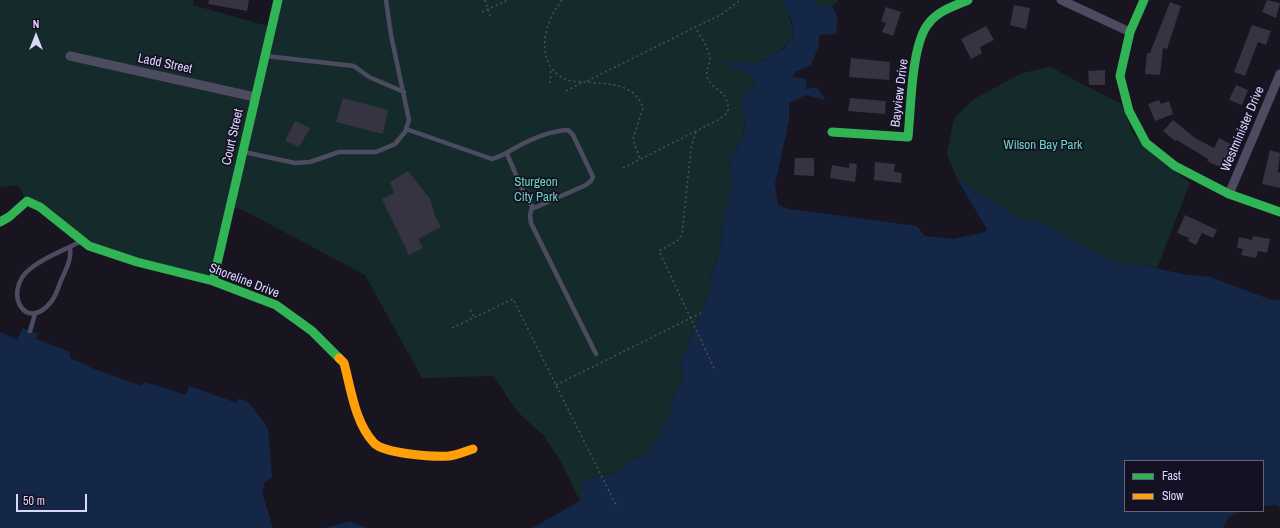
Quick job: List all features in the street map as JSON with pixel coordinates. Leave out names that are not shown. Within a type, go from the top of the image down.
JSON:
[{"type":"street","name":"Court Street","points":[[213,281],[278,0]]},
{"type":"street","name":"Bayview Drive","points":[[832,132],[908,137],[918,51],[925,28],[943,11],[968,0]]},
{"type":"street","points":[[1061,0],[1130,32]]},
{"type":"street","points":[[1144,0],[1130,32],[1120,76],[1129,111],[1146,143],[1175,166],[1230,194],[1280,212]]},
{"type":"street","name":"Ladd Street","points":[[70,56],[255,97]]},
{"type":"street","name":"Westminister Drive","points":[[1230,194],[1280,74]]},
{"type":"street","name":"Shoreline Drive","points":[[0,222],[9,217],[27,201],[40,207],[89,246],[137,262],[213,281],[276,305],[312,331],[344,362],[360,420],[375,444],[390,450],[422,456],[451,456],[473,449]]},
{"type":"lane","points":[[243,152],[295,163],[310,162],[339,152],[376,152],[396,144],[410,120],[394,50],[386,0]]},
{"type":"lane","points":[[264,56],[285,57],[354,66],[370,77],[404,92]]},
{"type":"lane","points":[[406,128],[492,159],[507,154],[514,149],[555,131],[568,130],[573,135],[591,170],[593,177],[586,185],[540,207],[532,207]]},
{"type":"lane","points":[[507,154],[527,200],[532,207],[530,215],[532,223],[596,354]]},
{"type":"lane","points":[[70,248],[71,257],[52,301],[42,311],[35,314],[26,312],[20,308],[17,288],[20,279],[28,270],[45,257],[70,248],[82,241]]},
{"type":"lane","points":[[30,331],[35,314]]},
{"type":"path","points":[[485,0],[491,19]]},
{"type":"path","points":[[482,12],[508,0]]},
{"type":"path","points":[[562,0],[550,20],[546,31],[545,48],[551,68],[555,73],[567,80],[605,83],[626,89],[636,94],[643,108],[633,139],[640,159]]},
{"type":"path","points":[[566,91],[680,34],[724,14],[740,0]]},
{"type":"path","points":[[623,168],[725,116],[728,106],[722,91],[708,80],[707,76],[710,58],[695,27]]},
{"type":"path","points":[[550,83],[551,68]]},
{"type":"path","points":[[696,132],[691,148],[683,232],[681,238],[658,251],[714,368]]},
{"type":"path","points":[[452,328],[513,299],[617,507]]},
{"type":"path","points":[[470,310],[474,317]]},
{"type":"path","points":[[556,385],[702,312]]},
{"type":"green space","name":"Sturgeon City Park","points":[[0,0],[194,0],[193,5],[271,27],[278,0],[781,0],[789,16],[793,30],[789,43],[762,62],[722,62],[746,72],[756,83],[741,102],[744,119],[744,133],[742,140],[728,159],[731,182],[724,217],[720,250],[711,272],[711,288],[680,364],[684,375],[672,401],[670,416],[648,453],[632,460],[618,472],[584,481],[580,501],[560,460],[544,436],[521,415],[509,400],[494,376],[422,378],[365,275],[243,210],[230,206],[213,281],[89,246],[27,201],[18,185],[0,187]]},
{"type":"green space","points":[[812,0],[839,0],[832,6],[817,6]]},
{"type":"green space","name":"Wilson Bay Park","points":[[1050,67],[1121,104],[1133,133],[1142,145],[1190,183],[1157,268],[1143,265],[1135,266],[1108,260],[1046,224],[1018,218],[957,179],[947,154],[954,118],[974,99],[1022,73]]},
{"type":"water","points":[[781,0],[812,0],[817,6],[832,6],[838,17],[836,34],[819,35],[819,45],[811,65],[795,72],[793,77],[806,79],[807,89],[817,87],[826,100],[806,95],[789,103],[789,121],[775,184],[778,205],[790,209],[917,226],[925,236],[954,239],[985,232],[987,229],[957,179],[1018,218],[1046,224],[1108,260],[1135,266],[1143,265],[1182,274],[1210,277],[1269,299],[1280,300],[1280,508],[1276,505],[1264,506],[1264,460],[1124,460],[1124,512],[1239,512],[1229,517],[1223,528],[532,528],[580,501],[584,481],[618,472],[632,460],[648,453],[670,416],[672,401],[684,375],[680,364],[711,288],[711,276],[720,250],[724,217],[731,182],[728,159],[739,146],[745,126],[741,102],[756,83],[746,72],[721,62],[758,63],[766,60],[770,55],[784,49],[793,36],[792,21]]},
{"type":"water","points":[[23,328],[38,334],[36,339],[70,352],[70,358],[94,369],[142,386],[145,382],[186,395],[189,386],[237,403],[239,398],[250,404],[268,428],[272,478],[265,482],[262,492],[273,528],[0,528],[0,332],[17,340]]},
{"type":"water","points":[[350,521],[367,528],[325,528]]},
{"type":"building","points":[[209,0],[249,0],[247,11],[208,4]]},
{"type":"building","points":[[1267,0],[1280,3],[1276,18],[1262,12]]},
{"type":"building","points":[[1170,2],[1181,6],[1167,49],[1163,48],[1160,75],[1145,74],[1147,53],[1150,53]]},
{"type":"building","points":[[1014,5],[1030,8],[1026,29],[1010,25]]},
{"type":"building","points":[[886,7],[901,12],[893,36],[882,32],[886,23],[881,21]]},
{"type":"building","points":[[1252,25],[1271,31],[1266,45],[1258,42],[1245,76],[1234,72]]},
{"type":"building","points":[[986,26],[994,40],[980,47],[982,53],[971,59],[961,39]]},
{"type":"building","points":[[851,58],[890,62],[889,80],[849,77]]},
{"type":"building","points":[[1105,70],[1105,85],[1089,85],[1088,71]]},
{"type":"building","points":[[1236,85],[1248,90],[1242,105],[1229,100]]},
{"type":"building","points":[[343,98],[388,110],[383,134],[336,122]]},
{"type":"building","points":[[850,98],[886,101],[885,114],[848,111]]},
{"type":"building","points":[[1159,100],[1161,104],[1169,101],[1173,114],[1155,121],[1148,104]]},
{"type":"building","points":[[1173,120],[1195,138],[1214,148],[1219,138],[1234,146],[1222,168],[1207,161],[1208,159],[1177,140],[1175,141],[1163,131]]},
{"type":"building","points":[[295,121],[310,128],[299,147],[285,141]]},
{"type":"building","points":[[1270,150],[1280,153],[1278,172],[1280,173],[1280,188],[1262,184]]},
{"type":"building","points":[[795,158],[814,158],[814,176],[794,175]]},
{"type":"building","points":[[875,162],[895,164],[894,172],[902,173],[901,183],[874,180]]},
{"type":"building","points":[[849,163],[857,164],[855,182],[830,178],[832,165],[849,168]]},
{"type":"building","points":[[408,171],[430,199],[435,216],[441,227],[418,239],[423,248],[409,255],[382,199],[394,193],[390,182]]},
{"type":"building","points":[[1185,215],[1217,230],[1213,238],[1202,233],[1196,245],[1188,241],[1189,238],[1177,233]]},
{"type":"building","points":[[1253,236],[1270,239],[1267,253],[1258,251],[1256,258],[1241,255],[1243,249],[1237,248],[1239,237],[1252,240]]},
{"type":"traffic: fast","points":[[213,281],[278,0]]},
{"type":"traffic: fast","points":[[832,132],[908,137],[915,61],[923,33],[929,23],[937,15],[968,0]]},
{"type":"traffic: fast","points":[[1144,0],[1130,32],[1120,76],[1129,111],[1146,143],[1175,166],[1229,194],[1280,212]]},
{"type":"traffic: fast","points":[[0,222],[9,217],[27,201],[40,207],[89,246],[137,262],[213,281],[276,305],[312,331],[339,358]]},
{"type":"traffic: slow","points":[[339,358],[344,363],[354,405],[362,426],[374,443],[388,450],[432,456],[452,455],[473,449]]}]
